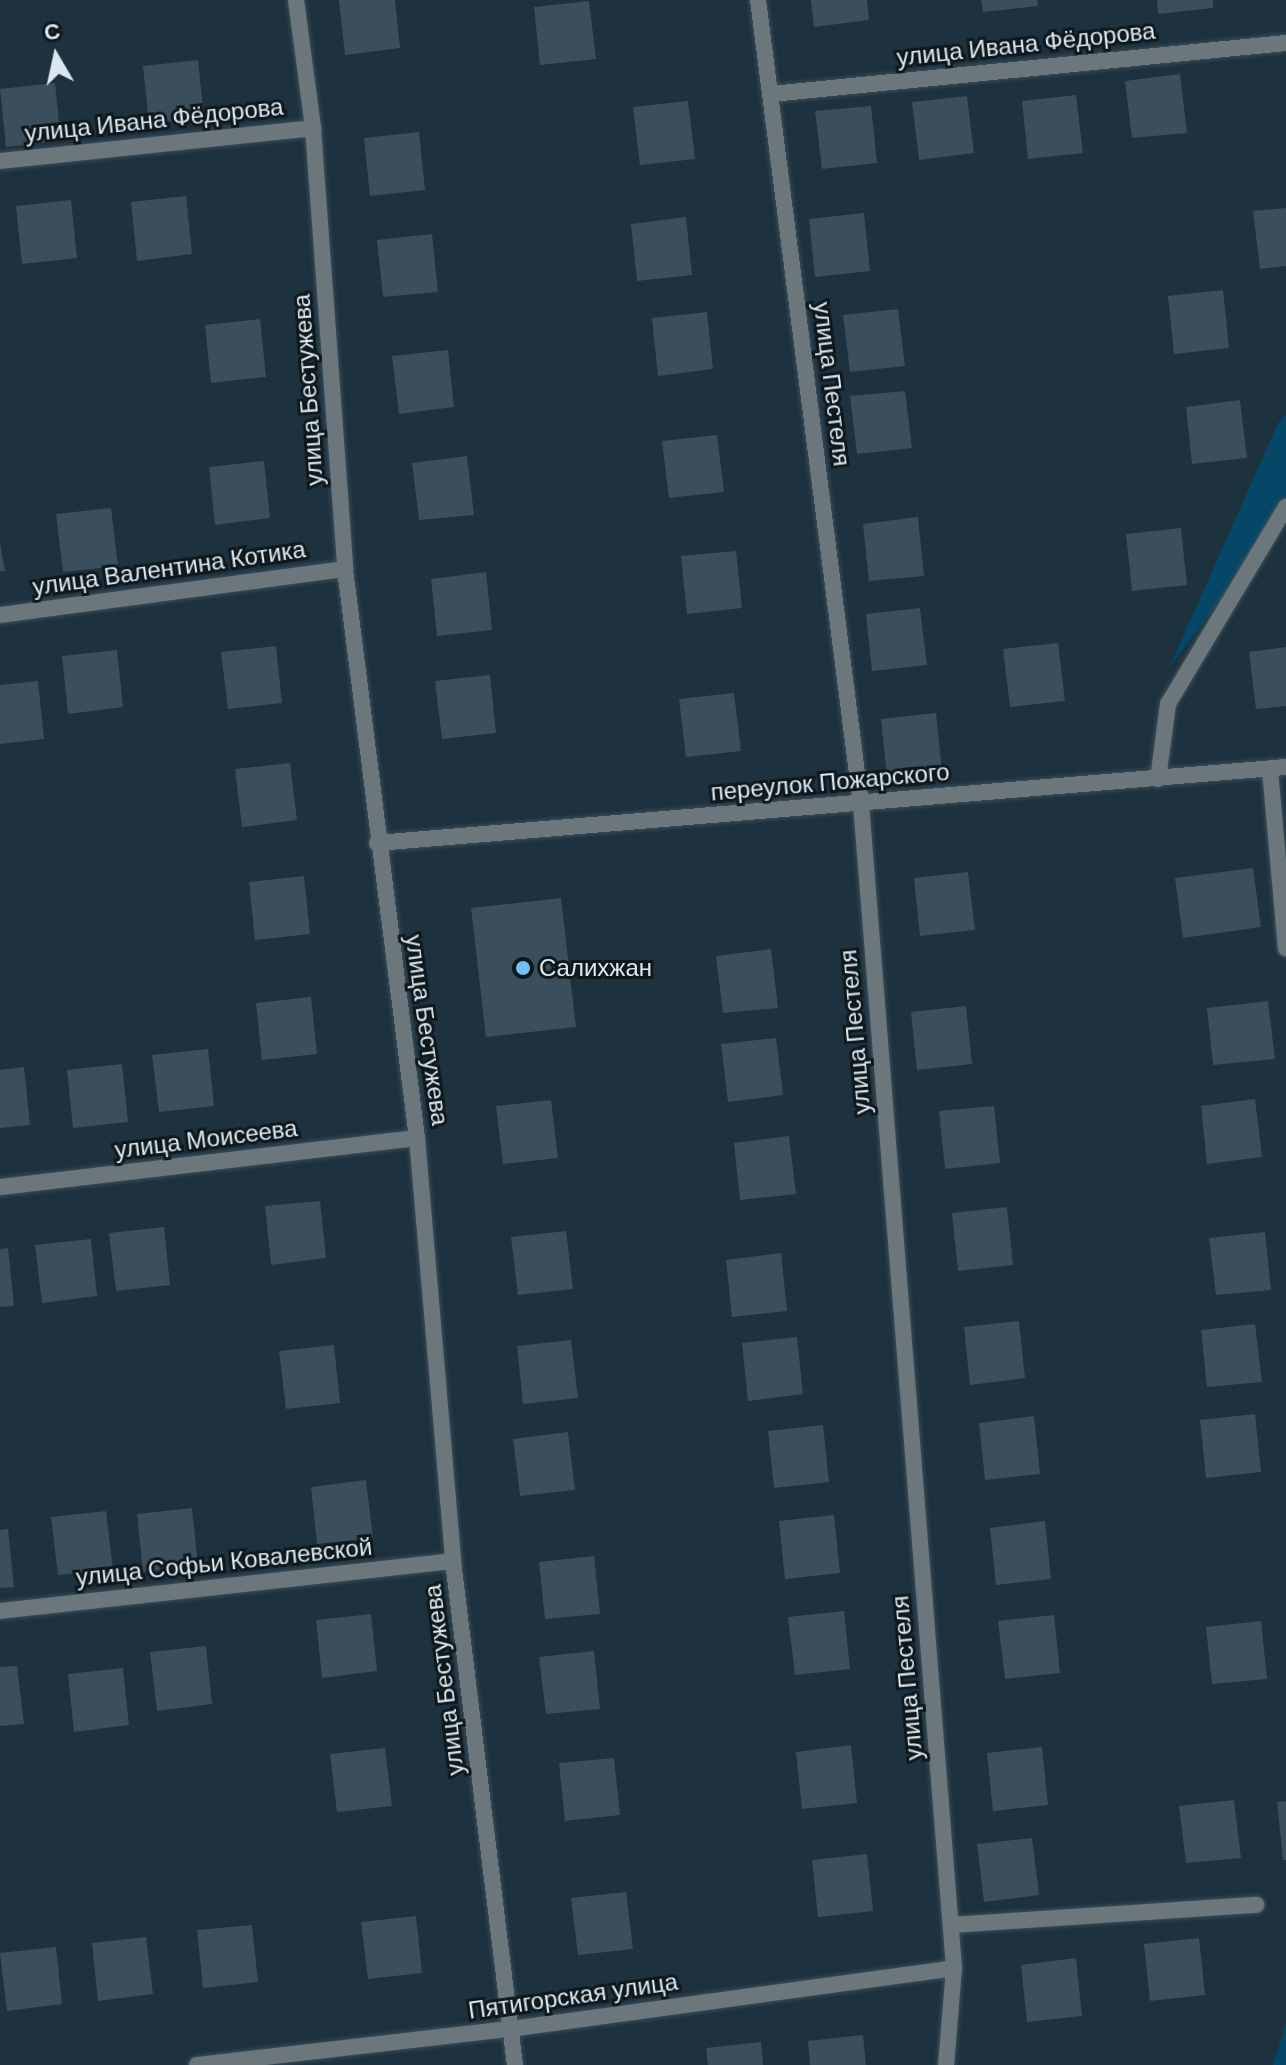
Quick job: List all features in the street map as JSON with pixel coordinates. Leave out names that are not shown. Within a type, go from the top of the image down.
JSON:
[{"type":"street","name":"улица Бестужева","points":[[296,0],[313,128],[345,569],[377,843],[417,1138],[453,1561],[515,2065]]},
{"type":"street","name":"улица Пестеля","points":[[758,0],[861,804],[954,1968],[946,2065]]},
{"type":"street","name":"улица Ивана Фёдорова","points":[[771,94],[1286,43]]},
{"type":"street","name":"улица Ивана Фёдорова","points":[[0,161],[313,128]]},
{"type":"street","points":[[1158,779],[1168,704],[1286,507]]},
{"type":"street","name":"улица Валентина Котика","points":[[0,615],[345,569]]},
{"type":"street","name":"переулок Пожарского","points":[[377,843],[1278,768]]},
{"type":"street","points":[[1278,768],[1286,948]]},
{"type":"street","name":"улица Моисеева","points":[[0,1187],[417,1138]]},
{"type":"street","name":"улица Софьи Ковалевской","points":[[0,1611],[453,1561]]},
{"type":"street","points":[[951,1925],[1256,1905]]},
{"type":"street","name":"Пятигорская улица","points":[[197,2065],[510,2029],[954,1968]]},
{"type":"shaded area","points":[[1286,414],[1286,513],[1169,668],[1278,423]]},
{"type":"shaded area","points":[[1286,2023],[1286,2065],[1273,2065]]},
{"type":"building","points":[[339,0],[395,0],[400,48],[345,55]]},
{"type":"building","points":[[811,0],[867,0],[869,20],[814,27]]},
{"type":"building","points":[[981,0],[1037,0],[1038,6],[983,12]]},
{"type":"building","points":[[1157,0],[1213,0],[1213,8],[1158,14]]},
{"type":"building","points":[[589,1],[596,59],[540,65],[534,7]]},
{"type":"building","points":[[198,60],[204,118],[149,124],[143,66]]},
{"type":"building","points":[[1180,74],[1187,133],[1132,138],[1125,81]]},
{"type":"building","points":[[55,83],[61,141],[6,147],[0,89]]},
{"type":"building","points":[[1076,95],[1083,153],[1028,159],[1022,101]]},
{"type":"building","points":[[967,96],[974,153],[919,160],[912,102]]},
{"type":"building","points":[[688,101],[695,159],[640,165],[633,107]]},
{"type":"building","points":[[871,106],[877,163],[822,169],[815,111]]},
{"type":"building","points":[[419,132],[425,190],[370,196],[364,138]]},
{"type":"building","points":[[186,196],[192,254],[137,261],[131,202]]},
{"type":"building","points":[[71,200],[77,258],[22,264],[16,206]]},
{"type":"building","points":[[1286,208],[1286,266],[1260,269],[1253,211]]},
{"type":"building","points":[[864,213],[870,271],[815,277],[809,219]]},
{"type":"building","points":[[686,217],[692,275],[637,281],[631,224]]},
{"type":"building","points":[[432,234],[438,292],[383,297],[377,240]]},
{"type":"building","points":[[1223,290],[1229,348],[1174,354],[1168,296]]},
{"type":"building","points":[[898,309],[905,366],[850,372],[843,315]]},
{"type":"building","points":[[707,312],[713,369],[658,376],[652,318]]},
{"type":"building","points":[[260,319],[266,377],[211,383],[205,325]]},
{"type":"building","points":[[448,350],[454,407],[399,414],[392,356]]},
{"type":"building","points":[[905,391],[912,448],[857,454],[850,396]]},
{"type":"building","points":[[1240,400],[1247,458],[1192,464],[1186,407]]},
{"type":"building","points":[[717,435],[724,492],[669,498],[662,441]]},
{"type":"building","points":[[467,456],[474,515],[419,520],[412,463]]},
{"type":"building","points":[[264,461],[270,518],[215,525],[209,467]]},
{"type":"building","points":[[111,508],[118,566],[63,572],[56,514]]},
{"type":"building","points":[[918,517],[924,576],[869,581],[863,524]]},
{"type":"building","points":[[1181,528],[1187,585],[1132,591],[1126,534]]},
{"type":"building","points":[[0,543],[5,571],[0,571]]},
{"type":"building","points":[[736,551],[742,608],[687,614],[681,556]]},
{"type":"building","points":[[486,572],[492,630],[437,636],[431,579]]},
{"type":"building","points":[[920,608],[927,665],[872,671],[866,614]]},
{"type":"building","points":[[1058,643],[1065,701],[1010,707],[1003,649]]},
{"type":"building","points":[[276,646],[282,703],[228,709],[221,652]]},
{"type":"building","points":[[1286,647],[1286,706],[1256,709],[1249,652]]},
{"type":"building","points":[[117,650],[123,707],[68,714],[62,656]]},
{"type":"building","points":[[490,675],[496,733],[442,739],[435,681]]},
{"type":"building","points":[[38,681],[44,739],[0,744],[0,685]]},
{"type":"building","points":[[734,693],[741,751],[686,757],[679,699]]},
{"type":"building","points":[[936,713],[942,771],[887,777],[881,719]]},
{"type":"building","points":[[290,763],[297,820],[242,827],[235,769]]},
{"type":"building","points":[[1253,868],[1261,927],[1183,938],[1175,878]]},
{"type":"building","points":[[968,872],[975,930],[920,936],[914,878]]},
{"type":"building","points":[[304,876],[310,934],[255,940],[249,882]]},
{"type":"building","name":"Салихжан","points":[[561,898],[576,1027],[486,1037],[471,908]]},
{"type":"building","points":[[771,949],[778,1008],[723,1013],[716,956]]},
{"type":"building","points":[[311,997],[317,1054],[262,1060],[256,1003]]},
{"type":"building","points":[[1268,1001],[1275,1059],[1213,1065],[1207,1008]]},
{"type":"building","points":[[966,1006],[972,1064],[917,1070],[911,1012]]},
{"type":"building","points":[[776,1038],[783,1095],[728,1102],[721,1044]]},
{"type":"building","points":[[208,1049],[214,1106],[159,1112],[152,1055]]},
{"type":"building","points":[[122,1064],[128,1122],[73,1128],[67,1070]]},
{"type":"building","points":[[24,1067],[30,1125],[0,1128],[0,1070]]},
{"type":"building","points":[[1255,1099],[1262,1157],[1207,1164],[1201,1106]]},
{"type":"building","points":[[551,1100],[558,1158],[503,1164],[496,1106]]},
{"type":"building","points":[[994,1106],[1000,1163],[945,1169],[939,1111]]},
{"type":"building","points":[[789,1136],[796,1194],[740,1200],[734,1143]]},
{"type":"building","points":[[320,1201],[326,1258],[271,1265],[265,1206]]},
{"type":"building","points":[[1007,1207],[1013,1265],[958,1271],[952,1213]]},
{"type":"building","points":[[164,1227],[170,1285],[116,1291],[109,1233]]},
{"type":"building","points":[[566,1231],[573,1289],[518,1295],[511,1237]]},
{"type":"building","points":[[1265,1232],[1271,1290],[1216,1295],[1209,1238]]},
{"type":"building","points":[[91,1239],[97,1296],[42,1303],[35,1245]]},
{"type":"building","points":[[8,1248],[14,1306],[0,1307],[0,1249]]},
{"type":"building","points":[[781,1253],[787,1311],[732,1317],[726,1260]]},
{"type":"building","points":[[1019,1321],[1025,1378],[970,1385],[964,1327]]},
{"type":"building","points":[[1255,1324],[1262,1382],[1207,1387],[1201,1330]]},
{"type":"building","points":[[797,1337],[803,1394],[748,1401],[742,1343]]},
{"type":"building","points":[[571,1340],[578,1398],[523,1404],[517,1346]]},
{"type":"building","points":[[334,1345],[340,1403],[286,1409],[279,1351]]},
{"type":"building","points":[[1255,1414],[1261,1472],[1206,1478],[1200,1420]]},
{"type":"building","points":[[1034,1416],[1040,1474],[985,1480],[979,1423]]},
{"type":"building","points":[[823,1425],[829,1482],[774,1488],[768,1431]]},
{"type":"building","points":[[568,1432],[575,1490],[520,1496],[513,1439]]},
{"type":"building","points":[[366,1480],[373,1538],[317,1544],[311,1487]]},
{"type":"building","points":[[192,1508],[198,1566],[143,1572],[137,1514]]},
{"type":"building","points":[[106,1511],[113,1569],[58,1575],[51,1517]]},
{"type":"building","points":[[834,1515],[840,1573],[785,1579],[779,1521]]},
{"type":"building","points":[[1045,1521],[1051,1579],[996,1585],[990,1528]]},
{"type":"building","points":[[8,1529],[14,1587],[0,1588],[0,1530]]},
{"type":"building","points":[[594,1556],[600,1614],[545,1619],[539,1562]]},
{"type":"building","points":[[844,1611],[850,1669],[795,1675],[788,1617]]},
{"type":"building","points":[[371,1614],[377,1671],[322,1678],[316,1620]]},
{"type":"building","points":[[1054,1615],[1060,1673],[1005,1679],[998,1621]]},
{"type":"building","points":[[1261,1621],[1267,1679],[1212,1684],[1206,1627]]},
{"type":"building","points":[[206,1646],[212,1704],[157,1711],[150,1652]]},
{"type":"building","points":[[594,1651],[600,1709],[546,1714],[539,1657]]},
{"type":"building","points":[[17,1666],[24,1724],[0,1726],[0,1667]]},
{"type":"building","points":[[123,1668],[129,1725],[74,1732],[68,1674]]},
{"type":"building","points":[[851,1745],[857,1803],[802,1809],[796,1752]]},
{"type":"building","points":[[1042,1747],[1048,1805],[993,1811],[987,1753]]},
{"type":"building","points":[[385,1748],[392,1806],[337,1812],[330,1754]]},
{"type":"building","points":[[614,1758],[620,1815],[565,1821],[559,1763]]},
{"type":"building","points":[[1234,1800],[1241,1858],[1186,1863],[1179,1806]]},
{"type":"building","points":[[1286,1801],[1286,1860],[1283,1860],[1277,1802]]},
{"type":"building","points":[[1032,1838],[1039,1895],[984,1902],[977,1844]]},
{"type":"building","points":[[867,1854],[873,1911],[818,1917],[812,1860]]},
{"type":"building","points":[[626,1892],[633,1949],[578,1955],[571,1898]]},
{"type":"building","points":[[416,1916],[422,1973],[368,1979],[361,1922]]},
{"type":"building","points":[[252,1925],[258,1982],[203,1988],[197,1930]]},
{"type":"building","points":[[146,1937],[153,1994],[98,2001],[92,1943]]},
{"type":"building","points":[[1199,1938],[1205,1995],[1150,2001],[1144,1944]]},
{"type":"building","points":[[56,1947],[62,2004],[7,2011],[0,1953]]},
{"type":"building","points":[[1076,1958],[1082,2016],[1027,2022],[1021,1965]]},
{"type":"building","points":[[863,2035],[866,2065],[810,2065],[808,2041]]},
{"type":"building","points":[[761,2042],[763,2065],[708,2065],[706,2048]]},
{"type":"place","name":"Салихжан","points":[[523,968]]}]
